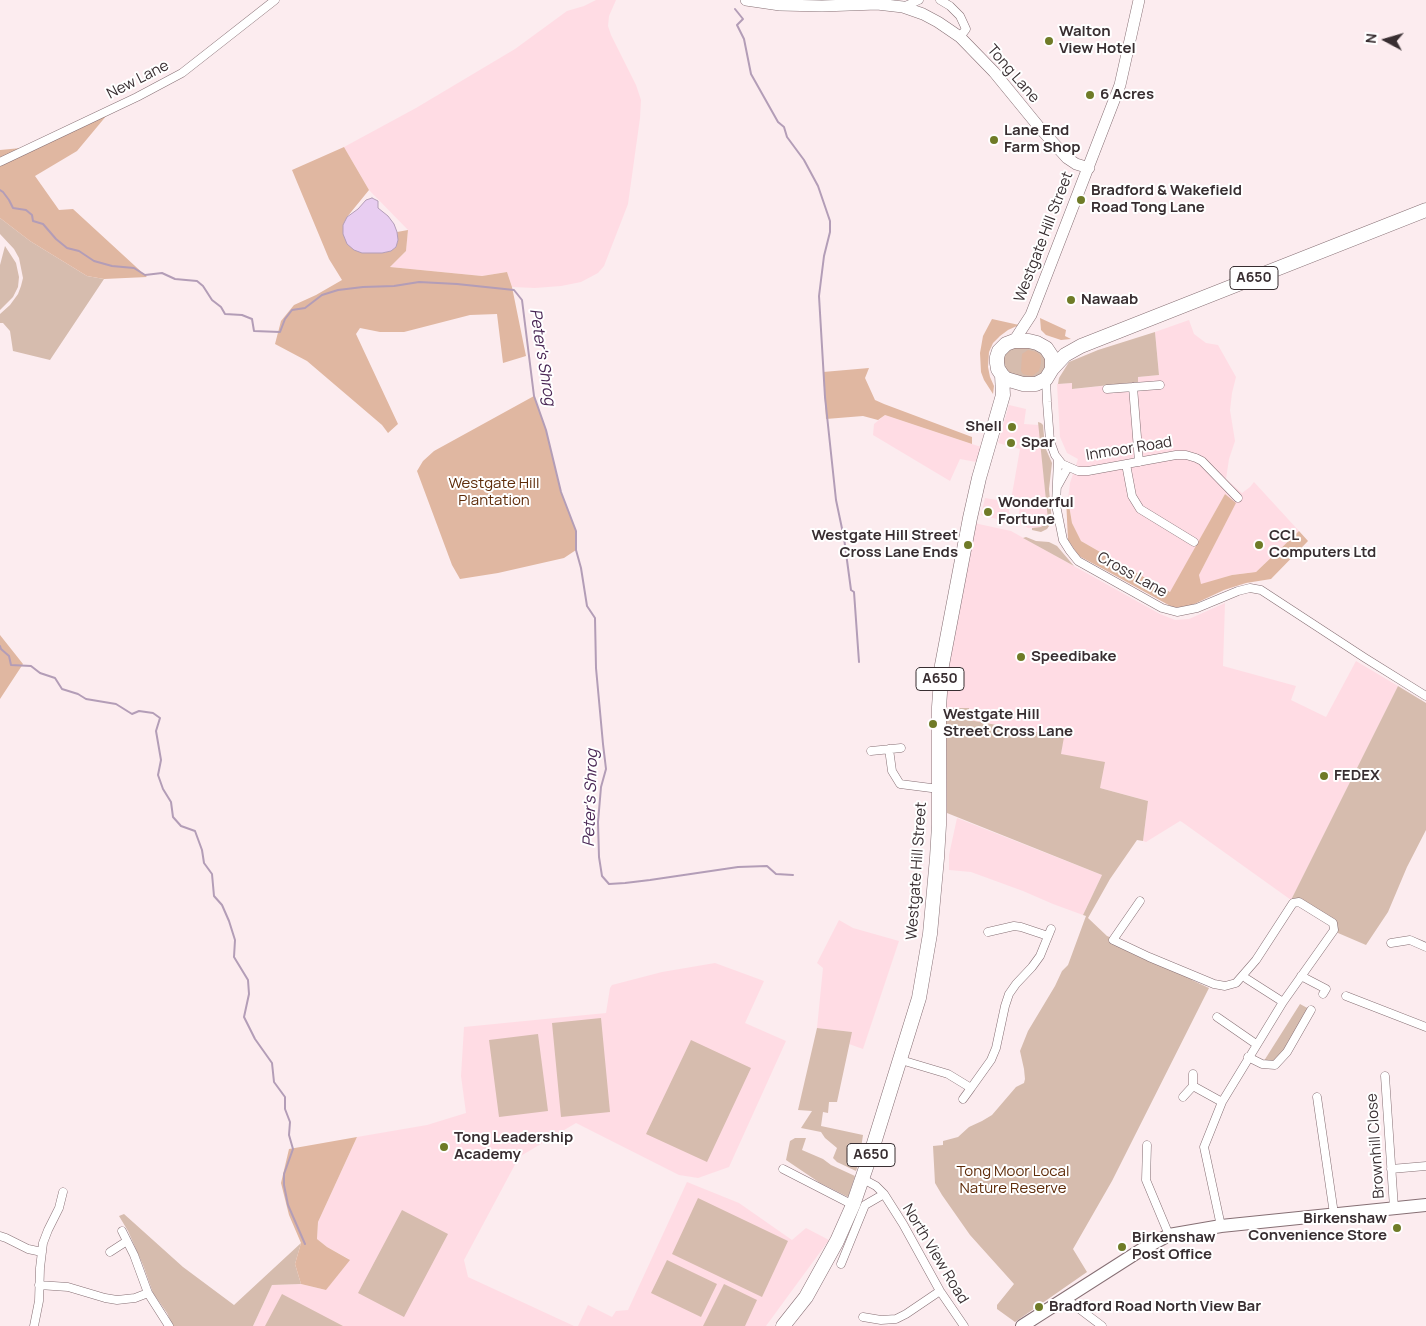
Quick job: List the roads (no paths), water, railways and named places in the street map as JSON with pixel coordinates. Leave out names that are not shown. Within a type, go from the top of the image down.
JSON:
[{"type":"highway","name":"A650","points":[[1003,395],[1027,385],[1041,382],[1065,356],[1081,346],[1426,210]]},
{"type":"highway","name":"A650","points":[[1002,375],[997,363],[997,357],[1002,346],[1014,341],[1023,340],[1042,346],[1065,349],[1081,346]]},
{"type":"highway","points":[[1042,346],[1052,358],[1049,374]]},
{"type":"highway","points":[[1002,375],[1011,381],[1027,385]]},
{"type":"highway","name":"Westgate Hill Street","points":[[783,1326],[806,1297],[838,1241],[853,1205],[863,1179],[919,998],[930,934],[937,858],[939,707],[942,665],[977,485],[1003,395],[1002,375]]},
{"type":"main road","points":[[1022,1326],[1141,1250],[1169,1236],[1221,1226],[1426,1205]]},
{"type":"street","name":"New Lane","points":[[0,162],[182,73],[275,0]]},
{"type":"street","name":"Tong Lane","points":[[746,0],[780,5],[877,4],[903,7],[923,14],[960,37],[994,72],[1067,158],[1076,164],[1089,168]]},
{"type":"street","points":[[903,7],[918,0]]},
{"type":"street","points":[[940,0],[950,6],[960,16],[966,29],[960,37]]},
{"type":"street","name":"Westgate Hill Street","points":[[1014,341],[1031,315],[1120,86],[1139,0]]},
{"type":"street","name":"Westgate Hill Street","points":[[1031,315],[1031,330],[1042,346]]},
{"type":"street","name":"Cross Lane","points":[[1049,374],[1046,402],[1050,441],[1058,459],[1068,468]]},
{"type":"street","points":[[1027,385],[1037,389],[1046,402]]},
{"type":"street","points":[[1107,389],[1160,385]]},
{"type":"street","points":[[1133,387],[1139,462]]},
{"type":"street","name":"Inmoor Road","points":[[1068,468],[1088,471],[1176,455],[1186,455],[1202,461],[1238,498]]},
{"type":"street","name":"Cross Lane","points":[[1058,459],[1056,505],[1063,540],[1078,561],[1120,586],[1165,609],[1177,612],[1197,608],[1238,591],[1250,588],[1261,590],[1426,696]]},
{"type":"street","points":[[1126,464],[1132,496],[1140,509],[1194,542]]},
{"type":"street","points":[[1056,488],[1068,468]]},
{"type":"street","points":[[871,751],[901,748]]},
{"type":"street","points":[[890,749],[892,771],[900,784],[939,788]]},
{"type":"street","points":[[1140,901],[1112,940],[1214,984],[1225,986],[1236,983],[1256,960],[1293,902],[1299,902],[1333,923],[1334,930],[1283,1002],[1248,1057],[1222,1102],[1204,1146],[1221,1226]]},
{"type":"street","points":[[963,1098],[993,1055],[1009,994],[1038,960],[1050,933],[1014,926],[988,932]]},
{"type":"street","points":[[1391,943],[1410,940],[1426,947]]},
{"type":"street","points":[[1301,976],[1326,989],[1323,994]]},
{"type":"street","points":[[1247,979],[1283,1002]]},
{"type":"street","points":[[1346,996],[1366,1007],[1426,1026]]},
{"type":"street","points":[[1248,1057],[1262,1064],[1274,1065],[1287,1052],[1311,1010]]},
{"type":"street","points":[[1217,1017],[1256,1044]]},
{"type":"street","points":[[900,1060],[948,1074],[971,1088]]},
{"type":"street","points":[[1183,1097],[1193,1086],[1193,1074]]},
{"type":"street","name":"Brownhill Close","points":[[1388,1081],[1394,1208]]},
{"type":"street","points":[[1193,1086],[1222,1102]]},
{"type":"street","points":[[1317,1097],[1334,1214]]},
{"type":"street","points":[[1147,1145],[1146,1180],[1169,1236]]},
{"type":"street","points":[[1391,1169],[1426,1166]]},
{"type":"street","points":[[783,1169],[853,1205]]},
{"type":"street","name":"North View Road","points":[[863,1179],[876,1186],[884,1194],[940,1291],[964,1326]]},
{"type":"street","points":[[34,1326],[38,1309],[45,1236],[59,1208],[63,1192]]},
{"type":"street","name":"North View Road","points":[[841,1264],[865,1205],[884,1194]]},
{"type":"street","points":[[59,1208],[68,1210]]},
{"type":"street","points":[[122,1231],[134,1254],[148,1293],[169,1326]]},
{"type":"street","points":[[0,1236],[28,1249],[42,1252]]},
{"type":"street","points":[[110,1252],[127,1241]]},
{"type":"street","points":[[39,1285],[68,1287],[117,1300],[135,1298],[148,1293]]},
{"type":"street","points":[[863,1316],[881,1320],[896,1318],[940,1291]]},
{"type":"street","points":[[1065,1298],[1102,1326]]},
{"type":"waterway","points":[[735,9],[743,19],[737,25],[744,39],[751,74],[818,186],[830,221],[830,232],[824,256],[819,296],[825,397],[836,500],[844,538],[851,590],[854,592],[859,662]]},
{"type":"waterway","name":"Peter's Shrog","points":[[0,190],[13,208],[26,210],[32,215],[33,221],[43,224],[67,248],[79,251],[94,261],[112,266],[134,268],[145,275],[162,273],[175,279],[197,281],[225,314],[242,315],[252,319],[254,331],[280,332],[285,319],[292,310],[305,308],[322,295],[338,290],[394,286],[419,282],[514,290],[522,300],[534,396],[546,430],[561,492],[576,531],[576,550],[587,606],[595,618],[596,668],[606,769],[601,787],[598,822],[599,857],[602,876],[609,884],[738,867],[767,866],[776,874],[793,875]]},
{"type":"waterway","points":[[0,646],[9,656],[11,665],[31,666],[40,673],[55,678],[62,689],[78,694],[86,699],[116,704],[132,714],[139,711],[153,713],[160,718],[156,731],[161,760],[158,775],[163,789],[171,802],[173,817],[181,826],[195,831],[202,850],[204,863],[212,874],[214,896],[222,905],[235,940],[234,957],[248,980],[249,994],[244,1017],[255,1039],[272,1063],[274,1082],[285,1097],[285,1109],[290,1122],[289,1135],[293,1149],[284,1174],[284,1185],[288,1205],[305,1244]]},
{"type":"place","name":"Walton View Hotel","points":[[1049,41]]},
{"type":"place","name":"6 Acres","points":[[1090,95]]},
{"type":"place","name":"Lane End Farm Shop","points":[[994,140]]},
{"type":"place","name":"Bradford & Wakefield Road Tong Lane","points":[[1081,200]]},
{"type":"place","name":"Nawaab","points":[[1071,300]]},
{"type":"place","name":"Shell","points":[[1012,427]]},
{"type":"place","name":"Spar","points":[[1011,443]]},
{"type":"place","name":"Wonderful Fortune","points":[[988,512]]},
{"type":"place","name":"Westgate Hill Street Cross Lane Ends","points":[[968,545]]},
{"type":"place","name":"CCL Computers Ltd","points":[[1259,545]]},
{"type":"place","name":"Speedibake","points":[[1021,657]]},
{"type":"place","name":"Westgate Hill Street Cross Lane","points":[[933,724]]},
{"type":"place","name":"FEDEX","points":[[1324,776]]},
{"type":"place","name":"Tong Leadership Academy","points":[[444,1147]]},
{"type":"place","name":"Birkenshaw Convenience Store","points":[[1397,1228]]},
{"type":"place","name":"Birkenshaw Post Office","points":[[1122,1247]]},
{"type":"place","name":"Bradford Road North View Bar","points":[[1039,1307]]},
{"type":"park label","name":"Westgate Hill Plantation","points":[[494,492]]},
{"type":"park label","name":"Tong Moor Local Nature Reserve","points":[[1013,1180]]}]
